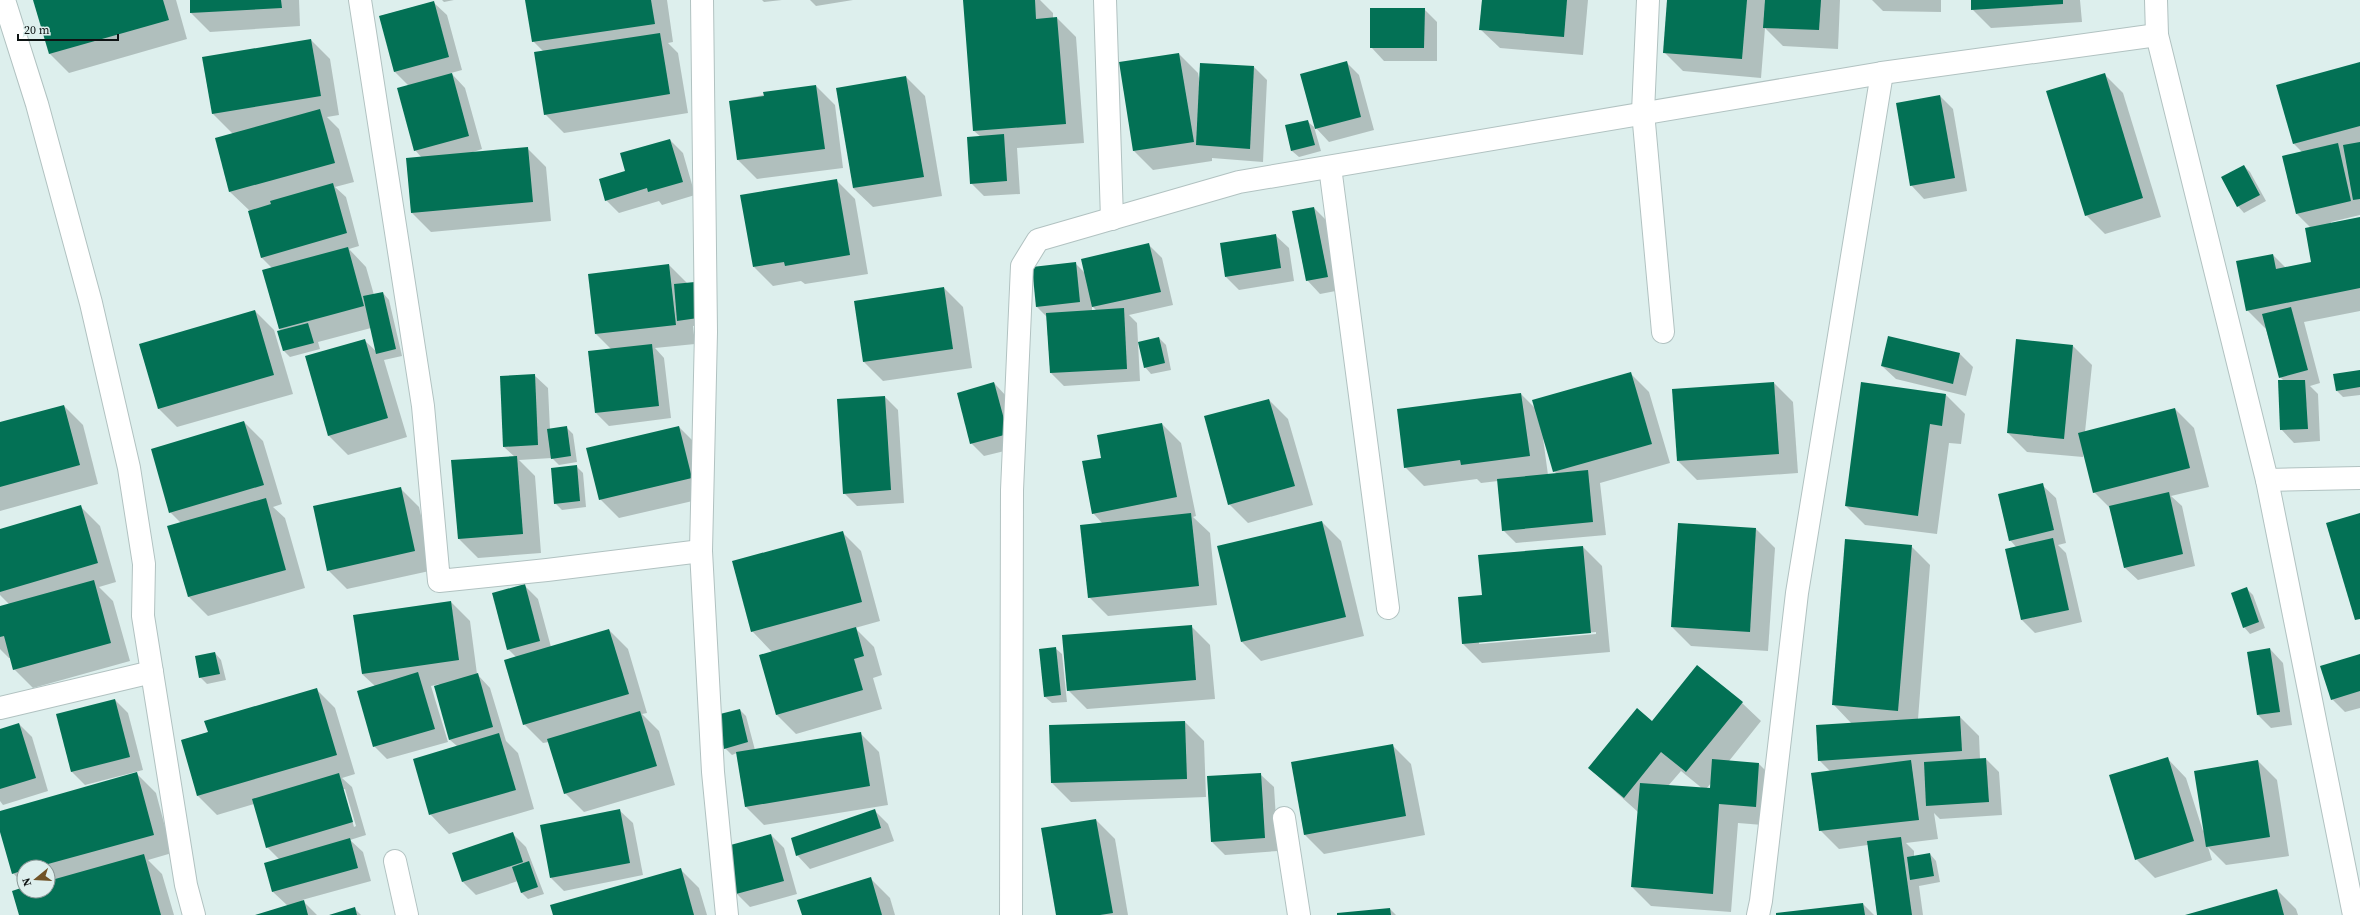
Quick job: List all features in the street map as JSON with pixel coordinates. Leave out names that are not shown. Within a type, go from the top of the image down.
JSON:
[{"type":"street","points":[[4,0],[37,104],[91,304],[128,468],[144,564],[143,616],[186,885],[194,915]]},
{"type":"street","points":[[360,0],[423,406],[439,581],[539,571],[701,550]]},
{"type":"street","points":[[702,0],[706,332],[701,550],[713,772],[727,915]]},
{"type":"street","points":[[1105,0],[1112,219]]},
{"type":"street","points":[[1648,0],[1643,112],[1662,332]]},
{"type":"street","points":[[2156,0],[2157,35],[2267,480],[2354,915]]},
{"type":"street","points":[[1011,915],[1012,490],[1022,266],[1038,240],[1239,182],[1643,112],[1882,73],[2157,35]]},
{"type":"street","points":[[1758,915],[1761,901],[1797,593],[1882,73]]},
{"type":"street","points":[[1330,167],[1388,608]]},
{"type":"street","points":[[2267,480],[2360,478]]},
{"type":"street","points":[[0,708],[152,672]]},
{"type":"street","points":[[1284,818],[1299,915]]},
{"type":"street","points":[[395,862],[407,915]]},
{"type":"building","points":[[33,0],[163,0],[169,20],[49,54]]},
{"type":"building","points":[[190,0],[281,0],[282,8],[190,13]]},
{"type":"building","points":[[525,0],[651,0],[655,24],[532,42]]},
{"type":"building","points":[[963,0],[1035,0],[1036,19],[1057,17],[1066,124],[973,131]]},
{"type":"building","points":[[1482,0],[1567,0],[1564,37],[1479,30]]},
{"type":"building","points":[[1667,0],[1747,0],[1742,59],[1663,53]]},
{"type":"building","points":[[1765,0],[1821,0],[1819,30],[1763,28]]},
{"type":"building","points":[[1971,0],[2063,0],[2063,4],[1971,10]]},
{"type":"building","points":[[434,1],[449,57],[394,72],[379,16]]},
{"type":"building","points":[[1370,8],[1425,8],[1424,48],[1370,48]]},
{"type":"building","points":[[660,33],[670,94],[544,115],[534,52]]},
{"type":"building","points":[[311,39],[321,96],[212,114],[202,57]]},
{"type":"building","points":[[1179,53],[1194,142],[1133,151],[1119,62]]},
{"type":"building","points":[[1347,61],[1361,117],[1315,129],[1300,74]]},
{"type":"building","points":[[2360,62],[2360,126],[2293,144],[2276,85]]},
{"type":"building","points":[[1200,63],[1254,66],[1250,149],[1196,145]]},
{"type":"building","points":[[452,73],[469,136],[414,151],[397,88]]},
{"type":"building","points":[[2105,73],[2143,198],[2085,216],[2046,91]]},
{"type":"building","points":[[906,76],[924,177],[853,188],[836,88]]},
{"type":"building","points":[[816,85],[825,149],[737,160],[729,101],[764,96],[763,92]]},
{"type":"building","points":[[1940,95],[1955,178],[1910,186],[1896,103]]},
{"type":"building","points":[[320,109],[335,163],[229,192],[215,138]]},
{"type":"building","points":[[1308,120],[1315,145],[1291,151],[1285,125]]},
{"type":"building","points":[[1004,134],[1007,181],[970,184],[967,137]]},
{"type":"building","points":[[670,139],[683,182],[648,192],[647,188],[605,201],[599,179],[625,171],[620,153]]},
{"type":"building","points":[[2360,142],[2360,199],[2353,200],[2343,145]]},
{"type":"building","points":[[2338,143],[2351,201],[2296,214],[2282,156]]},
{"type":"building","points":[[528,147],[533,202],[411,213],[406,158]]},
{"type":"building","points":[[2244,165],[2260,195],[2237,207],[2221,177]]},
{"type":"building","points":[[837,179],[850,255],[785,266],[784,262],[753,267],[740,195]]},
{"type":"building","points":[[333,183],[347,233],[261,258],[248,211],[271,204],[270,201]]},
{"type":"building","points":[[1314,207],[1328,277],[1306,281],[1292,211]]},
{"type":"building","points":[[2360,217],[2360,288],[2246,311],[2236,261],[2273,254],[2276,269],[2311,262],[2305,228]]},
{"type":"building","points":[[1276,234],[1281,268],[1225,277],[1220,243]]},
{"type":"building","points":[[1149,243],[1161,292],[1092,307],[1081,259]]},
{"type":"building","points":[[348,247],[364,306],[279,329],[262,270]]},
{"type":"building","points":[[1076,262],[1080,302],[1036,307],[1032,267]]},
{"type":"building","points":[[669,264],[676,325],[595,334],[588,274]]},
{"type":"building","points":[[695,282],[698,318],[677,321],[674,284]]},
{"type":"building","points":[[944,287],[953,349],[863,362],[854,301]]},
{"type":"building","points":[[383,292],[396,349],[376,354],[363,296]]},
{"type":"building","points":[[2291,307],[2308,370],[2279,378],[2262,314]]},
{"type":"building","points":[[1124,308],[1127,369],[1050,373],[1046,313]]},
{"type":"building","points":[[255,310],[274,375],[158,409],[139,344]]},
{"type":"building","points":[[308,323],[314,343],[283,351],[277,331]]},
{"type":"building","points":[[1888,336],[1960,353],[1953,384],[1881,366]]},
{"type":"building","points":[[1159,337],[1165,363],[1144,368],[1138,342]]},
{"type":"building","points":[[365,339],[388,418],[328,436],[305,356]]},
{"type":"building","points":[[2016,339],[2073,345],[2064,439],[2007,433]]},
{"type":"building","points":[[652,344],[659,406],[595,413],[588,351]]},
{"type":"building","points":[[2360,370],[2360,387],[2336,391],[2333,374]]},
{"type":"building","points":[[1631,372],[1652,444],[1553,472],[1532,400]]},
{"type":"building","points":[[535,374],[538,445],[503,447],[500,376]]},
{"type":"building","points":[[2278,380],[2305,380],[2308,429],[2280,430]]},
{"type":"building","points":[[994,382],[1008,434],[970,444],[957,393]]},
{"type":"building","points":[[1774,382],[1779,454],[1677,461],[1672,389]]},
{"type":"building","points":[[1861,382],[1946,394],[1942,426],[1930,424],[1918,516],[1845,506]]},
{"type":"building","points":[[1521,393],[1530,456],[1461,465],[1460,460],[1404,468],[1397,409]]},
{"type":"building","points":[[885,396],[891,490],[843,494],[837,399]]},
{"type":"building","points":[[1269,399],[1295,486],[1228,505],[1204,416]]},
{"type":"building","points":[[64,405],[80,465],[0,487],[0,422]]},
{"type":"building","points":[[2175,408],[2190,468],[2093,493],[2078,433]]},
{"type":"building","points":[[244,421],[264,485],[169,513],[151,449]]},
{"type":"building","points":[[1162,423],[1177,497],[1092,514],[1082,461],[1101,458],[1097,435]]},
{"type":"building","points":[[567,426],[571,456],[551,459],[547,429]]},
{"type":"building","points":[[679,426],[692,478],[599,500],[586,448]]},
{"type":"building","points":[[517,456],[523,534],[458,539],[451,460]]},
{"type":"building","points":[[577,465],[580,501],[554,504],[551,468]]},
{"type":"building","points":[[1588,470],[1593,522],[1502,531],[1497,479]]},
{"type":"building","points":[[2043,483],[2054,530],[2009,541],[1998,494]]},
{"type":"building","points":[[401,487],[415,551],[327,571],[313,506]]},
{"type":"building","points":[[2169,492],[2183,554],[2124,568],[2109,506]]},
{"type":"building","points":[[266,498],[286,570],[188,597],[167,526]]},
{"type":"building","points":[[81,505],[98,563],[0,592],[0,529]]},
{"type":"building","points":[[1191,513],[1199,586],[1088,598],[1080,525]]},
{"type":"building","points":[[2360,513],[2360,619],[2355,620],[2326,523]]},
{"type":"building","points":[[1322,521],[1346,617],[1241,642],[1217,546]]},
{"type":"building","points":[[1678,523],[1756,528],[1750,632],[1671,627]]},
{"type":"building","points":[[843,531],[862,602],[751,632],[732,561]]},
{"type":"building","points":[[2053,538],[2069,610],[2021,620],[2005,549]]},
{"type":"building","points":[[1845,539],[1912,545],[1898,711],[1832,705]]},
{"type":"building","points":[[1583,546],[1591,633],[1462,644],[1458,597],[1482,595],[1478,555]]},
{"type":"building","points":[[94,580],[111,643],[13,670],[4,636],[0,637],[0,606]]},
{"type":"building","points":[[525,584],[540,641],[507,650],[492,593]]},
{"type":"building","points":[[2247,587],[2259,622],[2243,628],[2231,593]]},
{"type":"building","points":[[451,601],[459,660],[362,674],[353,615]]},
{"type":"building","points":[[1192,625],[1196,680],[1067,691],[1062,635]]},
{"type":"building","points":[[856,627],[864,656],[854,659],[863,690],[776,715],[759,655]]},
{"type":"building","points":[[609,629],[629,694],[523,725],[504,660]]},
{"type":"building","points":[[1056,647],[1061,695],[1044,697],[1039,649]]},
{"type":"building","points":[[2270,648],[2280,712],[2257,715],[2247,652]]},
{"type":"building","points":[[215,652],[220,674],[199,678],[195,656]]},
{"type":"building","points":[[2360,654],[2360,691],[2331,700],[2320,666]]},
{"type":"building","points":[[1697,665],[1743,702],[1686,772],[1661,752],[1624,798],[1588,768],[1637,708],[1652,721]]},
{"type":"building","points":[[418,672],[435,729],[373,747],[357,691]]},
{"type":"building","points":[[478,673],[493,727],[449,740],[434,686]]},
{"type":"building","points":[[317,688],[337,755],[197,796],[181,740],[208,732],[204,721]]},
{"type":"building","points":[[115,699],[130,757],[71,772],[56,714]]},
{"type":"building","points":[[740,709],[748,742],[724,749],[716,715]]},
{"type":"building","points":[[640,711],[657,766],[564,794],[547,739]]},
{"type":"building","points":[[1960,716],[1962,751],[1818,761],[1816,725]]},
{"type":"building","points":[[1185,721],[1187,779],[1051,783],[1049,725]]},
{"type":"building","points":[[19,723],[36,778],[0,789],[0,729]]},
{"type":"building","points":[[861,732],[870,786],[745,807],[736,752]]},
{"type":"building","points":[[499,733],[516,790],[429,815],[413,759]]},
{"type":"building","points":[[1393,744],[1406,816],[1304,835],[1291,762]]},
{"type":"building","points":[[2168,757],[2194,841],[2135,860],[2109,775]]},
{"type":"building","points":[[1986,758],[1989,802],[1926,806],[1924,762]]},
{"type":"building","points":[[1712,759],[1759,763],[1756,807],[1719,804],[1713,894],[1631,887],[1640,783],[1710,788]]},
{"type":"building","points":[[1911,760],[1919,820],[1819,831],[1811,773]]},
{"type":"building","points":[[2258,760],[2270,837],[2206,847],[2194,771]]},
{"type":"building","points":[[137,772],[154,835],[56,862],[56,859],[16,859],[16,873],[12,874],[0,832],[0,811]]},
{"type":"building","points":[[339,773],[353,822],[266,848],[252,799]]},
{"type":"building","points":[[1261,773],[1265,838],[1211,842],[1207,776]]},
{"type":"building","points":[[620,809],[630,863],[550,878],[540,825]]},
{"type":"building","points":[[875,809],[881,828],[796,856],[791,838]]},
{"type":"building","points":[[1096,819],[1113,913],[1100,915],[1056,915],[1041,828]]},
{"type":"building","points":[[513,832],[523,862],[462,882],[452,853]]},
{"type":"building","points":[[771,834],[784,881],[736,894],[723,847]]},
{"type":"building","points":[[1901,837],[1912,915],[1877,915],[1867,841]]},
{"type":"building","points":[[350,838],[358,868],[272,892],[264,863]]},
{"type":"building","points":[[1930,853],[1934,876],[1910,880],[1907,857]]},
{"type":"building","points":[[144,854],[161,915],[19,915],[12,891],[16,890],[16,899],[56,899],[56,879]]},
{"type":"building","points":[[529,861],[538,887],[521,893],[512,867]]},
{"type":"building","points":[[681,868],[694,915],[553,915],[550,905]]},
{"type":"building","points":[[871,877],[882,915],[802,915],[797,900]]},
{"type":"building","points":[[2277,889],[2284,915],[2185,915]]},
{"type":"building","points":[[304,900],[308,915],[255,915]]},
{"type":"building","points":[[1863,903],[1865,915],[1776,915],[1776,913]]},
{"type":"building","points":[[355,907],[357,915],[329,915]]},
{"type":"building","points":[[1390,908],[1391,915],[1337,915],[1337,913]]}]
